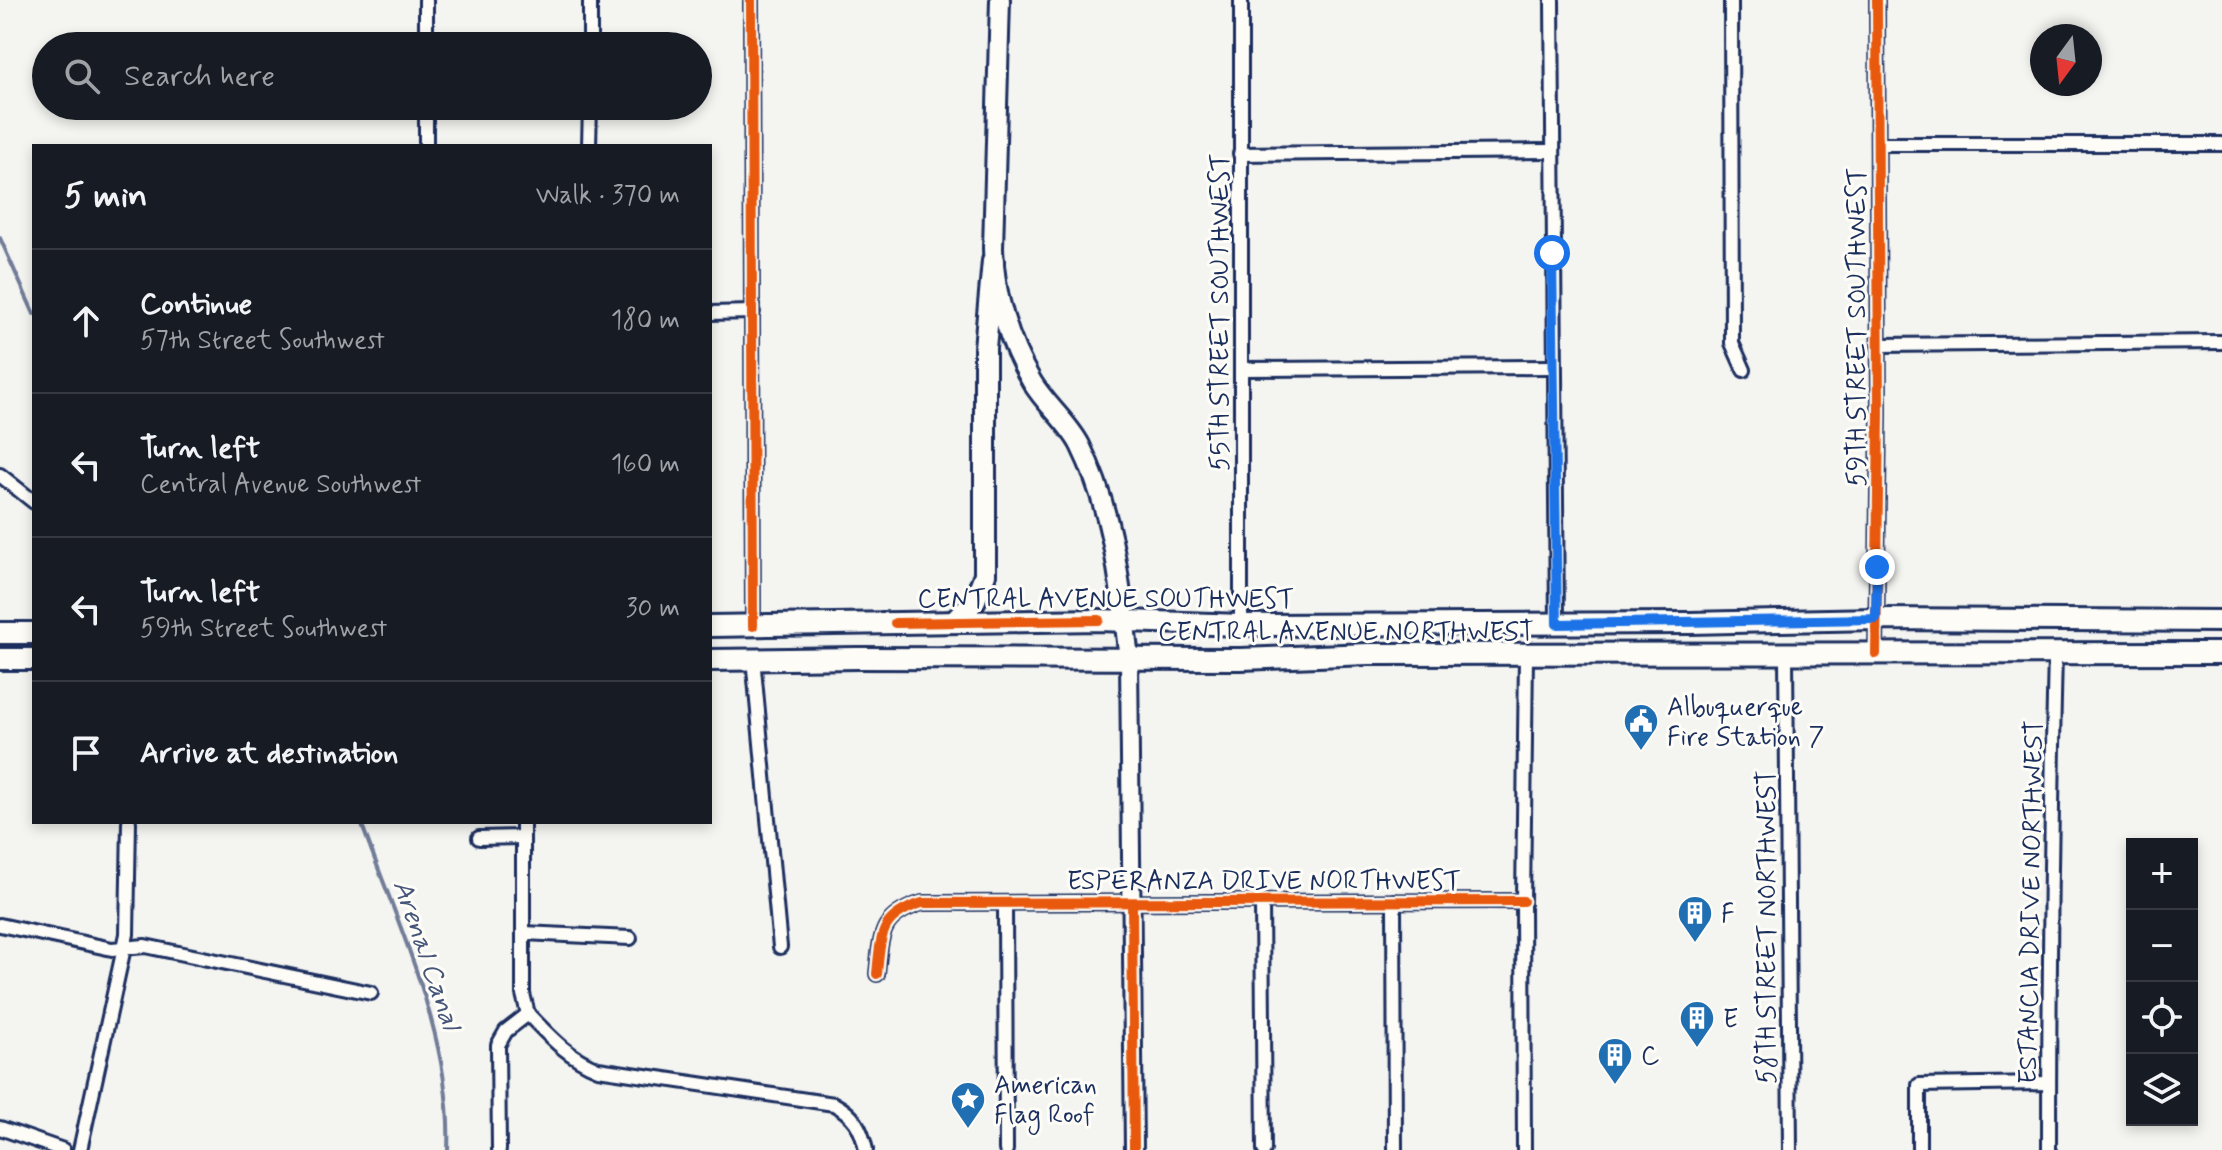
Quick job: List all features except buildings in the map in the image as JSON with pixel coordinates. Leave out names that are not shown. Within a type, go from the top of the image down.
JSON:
[{"type":"main road","points":[[954,622],[975,600],[985,574],[985,348],[993,261],[1000,0]]},
{"type":"main road","points":[[993,261],[1011,341],[1032,383],[1078,442],[1104,503],[1117,553],[1129,659]]},
{"type":"main road","name":"CENTRAL AVENUE SOUTHWEST","points":[[712,626],[1125,621],[1241,625],[1876,619],[2222,621]]},
{"type":"main road","points":[[0,633],[32,633]]},
{"type":"main road","name":"CENTRAL AVENUE NORTHWEST","points":[[712,660],[1241,659],[1368,654],[2222,653]]},
{"type":"main road","points":[[0,659],[32,659]]},
{"type":"street","points":[[426,0],[426,32]]},
{"type":"street","points":[[590,0],[590,32]]},
{"type":"street","points":[[751,0],[753,626]]},
{"type":"street","name":"55TH STREET SOUTHWEST","points":[[1241,0],[1241,625]]},
{"type":"street","points":[[1552,0],[1557,624]]},
{"type":"street","points":[[1731,0],[1732,343],[1744,370]]},
{"type":"street","name":"59TH STREET SOUTHWEST","points":[[1876,654],[1879,345],[1877,0]]},
{"type":"street","points":[[426,120],[426,144]]},
{"type":"street","points":[[589,144],[590,120]]},
{"type":"street","points":[[1879,144],[2222,144]]},
{"type":"street","points":[[1240,154],[1552,151]]},
{"type":"street","points":[[712,313],[753,312]]},
{"type":"street","points":[[1879,345],[2222,342]]},
{"type":"street","points":[[1242,369],[1553,367]]},
{"type":"street","points":[[0,475],[32,500]]},
{"type":"street","name":"ESTANCIA DRIVE NORTHWEST","points":[[2049,1150],[2049,874],[2053,817],[2055,654]]},
{"type":"street","name":"58TH STREET NORTHWEST","points":[[1786,655],[1790,1150]]},
{"type":"street","points":[[1524,1150],[1526,656]]},
{"type":"street","points":[[753,658],[780,947]]},
{"type":"street","points":[[1129,659],[1134,1150]]},
{"type":"street","points":[[80,1150],[124,949],[128,919],[129,824]]},
{"type":"street","points":[[523,824],[523,994],[528,1014],[558,1046],[578,1061],[598,1069],[834,1104],[851,1114],[866,1150]]},
{"type":"street","points":[[479,838],[522,837]]},
{"type":"street","points":[[1394,901],[1395,1150]]},
{"type":"street","name":"ESPERANZA DRIVE NORTHWEST","points":[[877,974],[881,933],[902,909],[922,903],[1523,901]]},
{"type":"street","points":[[1262,902],[1264,1150]]},
{"type":"street","points":[[1005,904],[1006,1150]]},
{"type":"street","points":[[0,925],[112,949],[145,946],[371,993]]},
{"type":"street","points":[[524,933],[630,938]]},
{"type":"street","points":[[499,1150],[498,1045],[506,1031],[528,1014]]},
{"type":"street","points":[[1919,1150],[1919,1085],[2049,1083]]},
{"type":"street","points":[[0,1128],[63,1150]]},
{"type":"waterway","points":[[0,238],[32,310]]},
{"type":"waterway","name":"Arenal Canal","points":[[362,824],[406,942],[432,1024],[442,1066],[448,1150]]},
{"type":"cycle path","points":[[751,0],[753,626]]},
{"type":"cycle path","points":[[1876,654],[1879,412],[1877,0]]},
{"type":"cycle path","points":[[895,623],[1099,620]]},
{"type":"cycle path","points":[[877,974],[885,928],[898,914],[922,903],[1523,901]]},
{"type":"cycle path","points":[[1132,903],[1134,1150]]},
{"type":"place","name":"Albuquerque Fire Station 7","points":[[1641,752]]},
{"type":"place","name":"F","points":[[1695,944]]},
{"type":"place","name":"E","points":[[1697,1049]]},
{"type":"place","name":"C","points":[[1615,1086]]},
{"type":"place","name":"American Flag Roof","points":[[968,1130]]},
{"type":"route","points":[[1552,253],[1557,624],[1876,619],[1877,567]]}]
